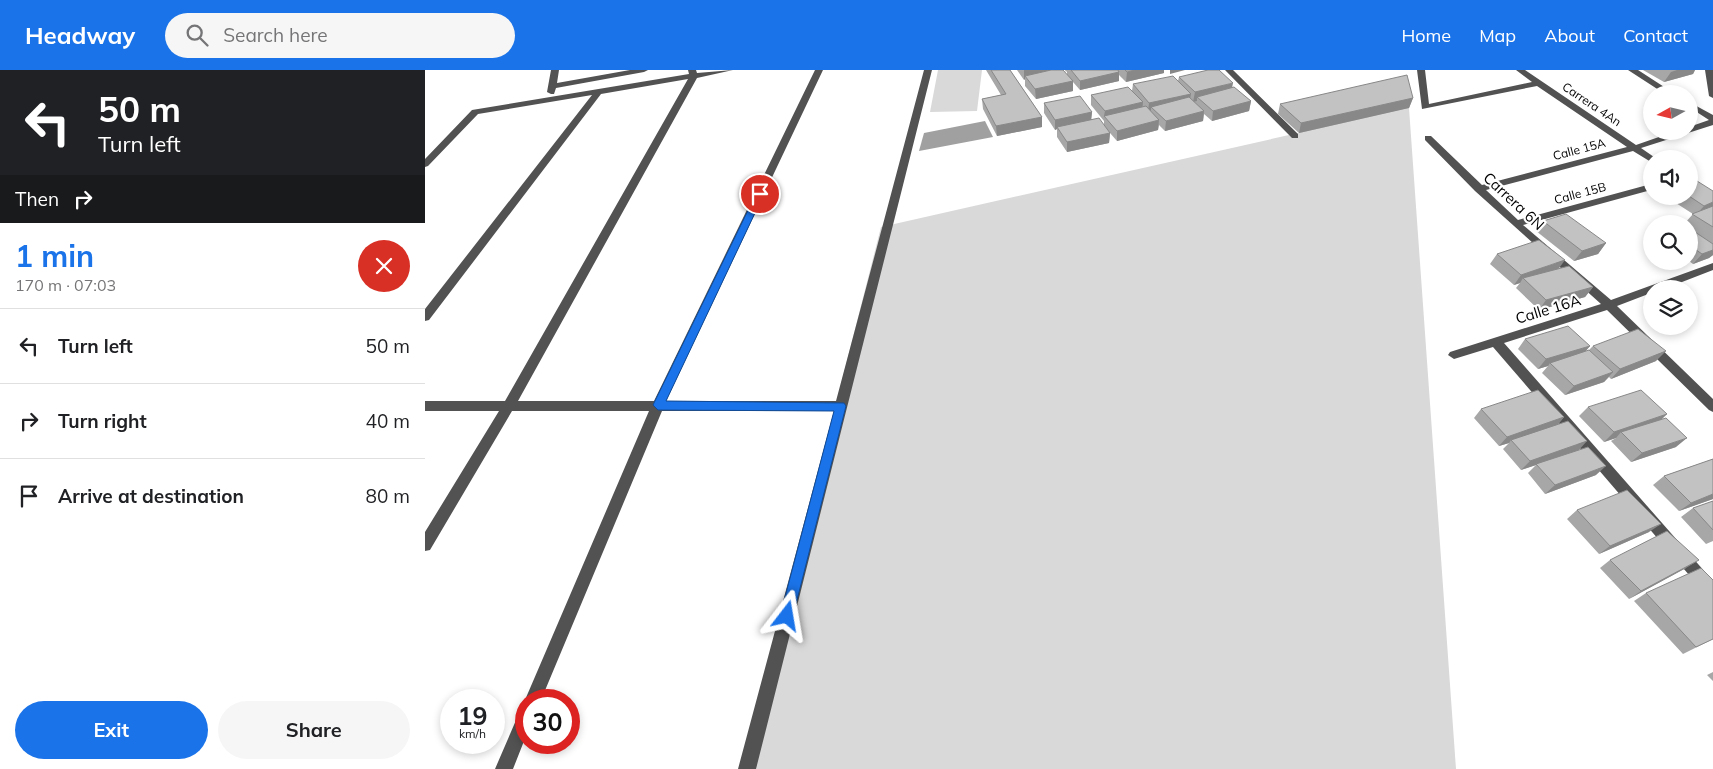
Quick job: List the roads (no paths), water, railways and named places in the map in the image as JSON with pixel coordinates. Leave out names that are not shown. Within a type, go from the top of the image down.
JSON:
[{"type":"street","points":[[549,100],[555,70]]},
{"type":"street","points":[[553,86],[644,70]]},
{"type":"street","points":[[425,164],[475,112],[693,73],[729,70]]},
{"type":"street","points":[[538,689],[658,405],[819,70]]},
{"type":"street","points":[[747,769],[928,70]]},
{"type":"street","points":[[1229,70],[1295,136]]},
{"type":"street","points":[[1421,70],[1425,107],[1537,83]]},
{"type":"street","name":"Carrera 4An","points":[[1519,70],[1643,154]]},
{"type":"street","points":[[1632,70],[1656,85]]},
{"type":"street","points":[[1709,70],[1713,96]]},
{"type":"street","points":[[425,545],[509,407],[693,73]]},
{"type":"street","points":[[425,317],[599,91]]},
{"type":"street","points":[[1698,110],[1713,120]]},
{"type":"street","name":"Calle 15A","points":[[1698,126],[1713,120]]},
{"type":"street","name":"Carrera 6N","points":[[1428,138],[1516,224],[1609,305],[1713,407]]},
{"type":"street","name":"Calle 15A","points":[[1478,188],[1659,140]]},
{"type":"street","name":"Calle 15B","points":[[1516,224],[1643,189]]},
{"type":"street","name":"Calle 16A","points":[[1676,280],[1713,266]]},
{"type":"street","name":"Calle 16A","points":[[1454,355],[1643,292]]},
{"type":"street","points":[[1495,341],[1713,592]]},
{"type":"street","points":[[425,406],[840,406]]},
{"type":"street","points":[[504,769],[515,743]]}]
